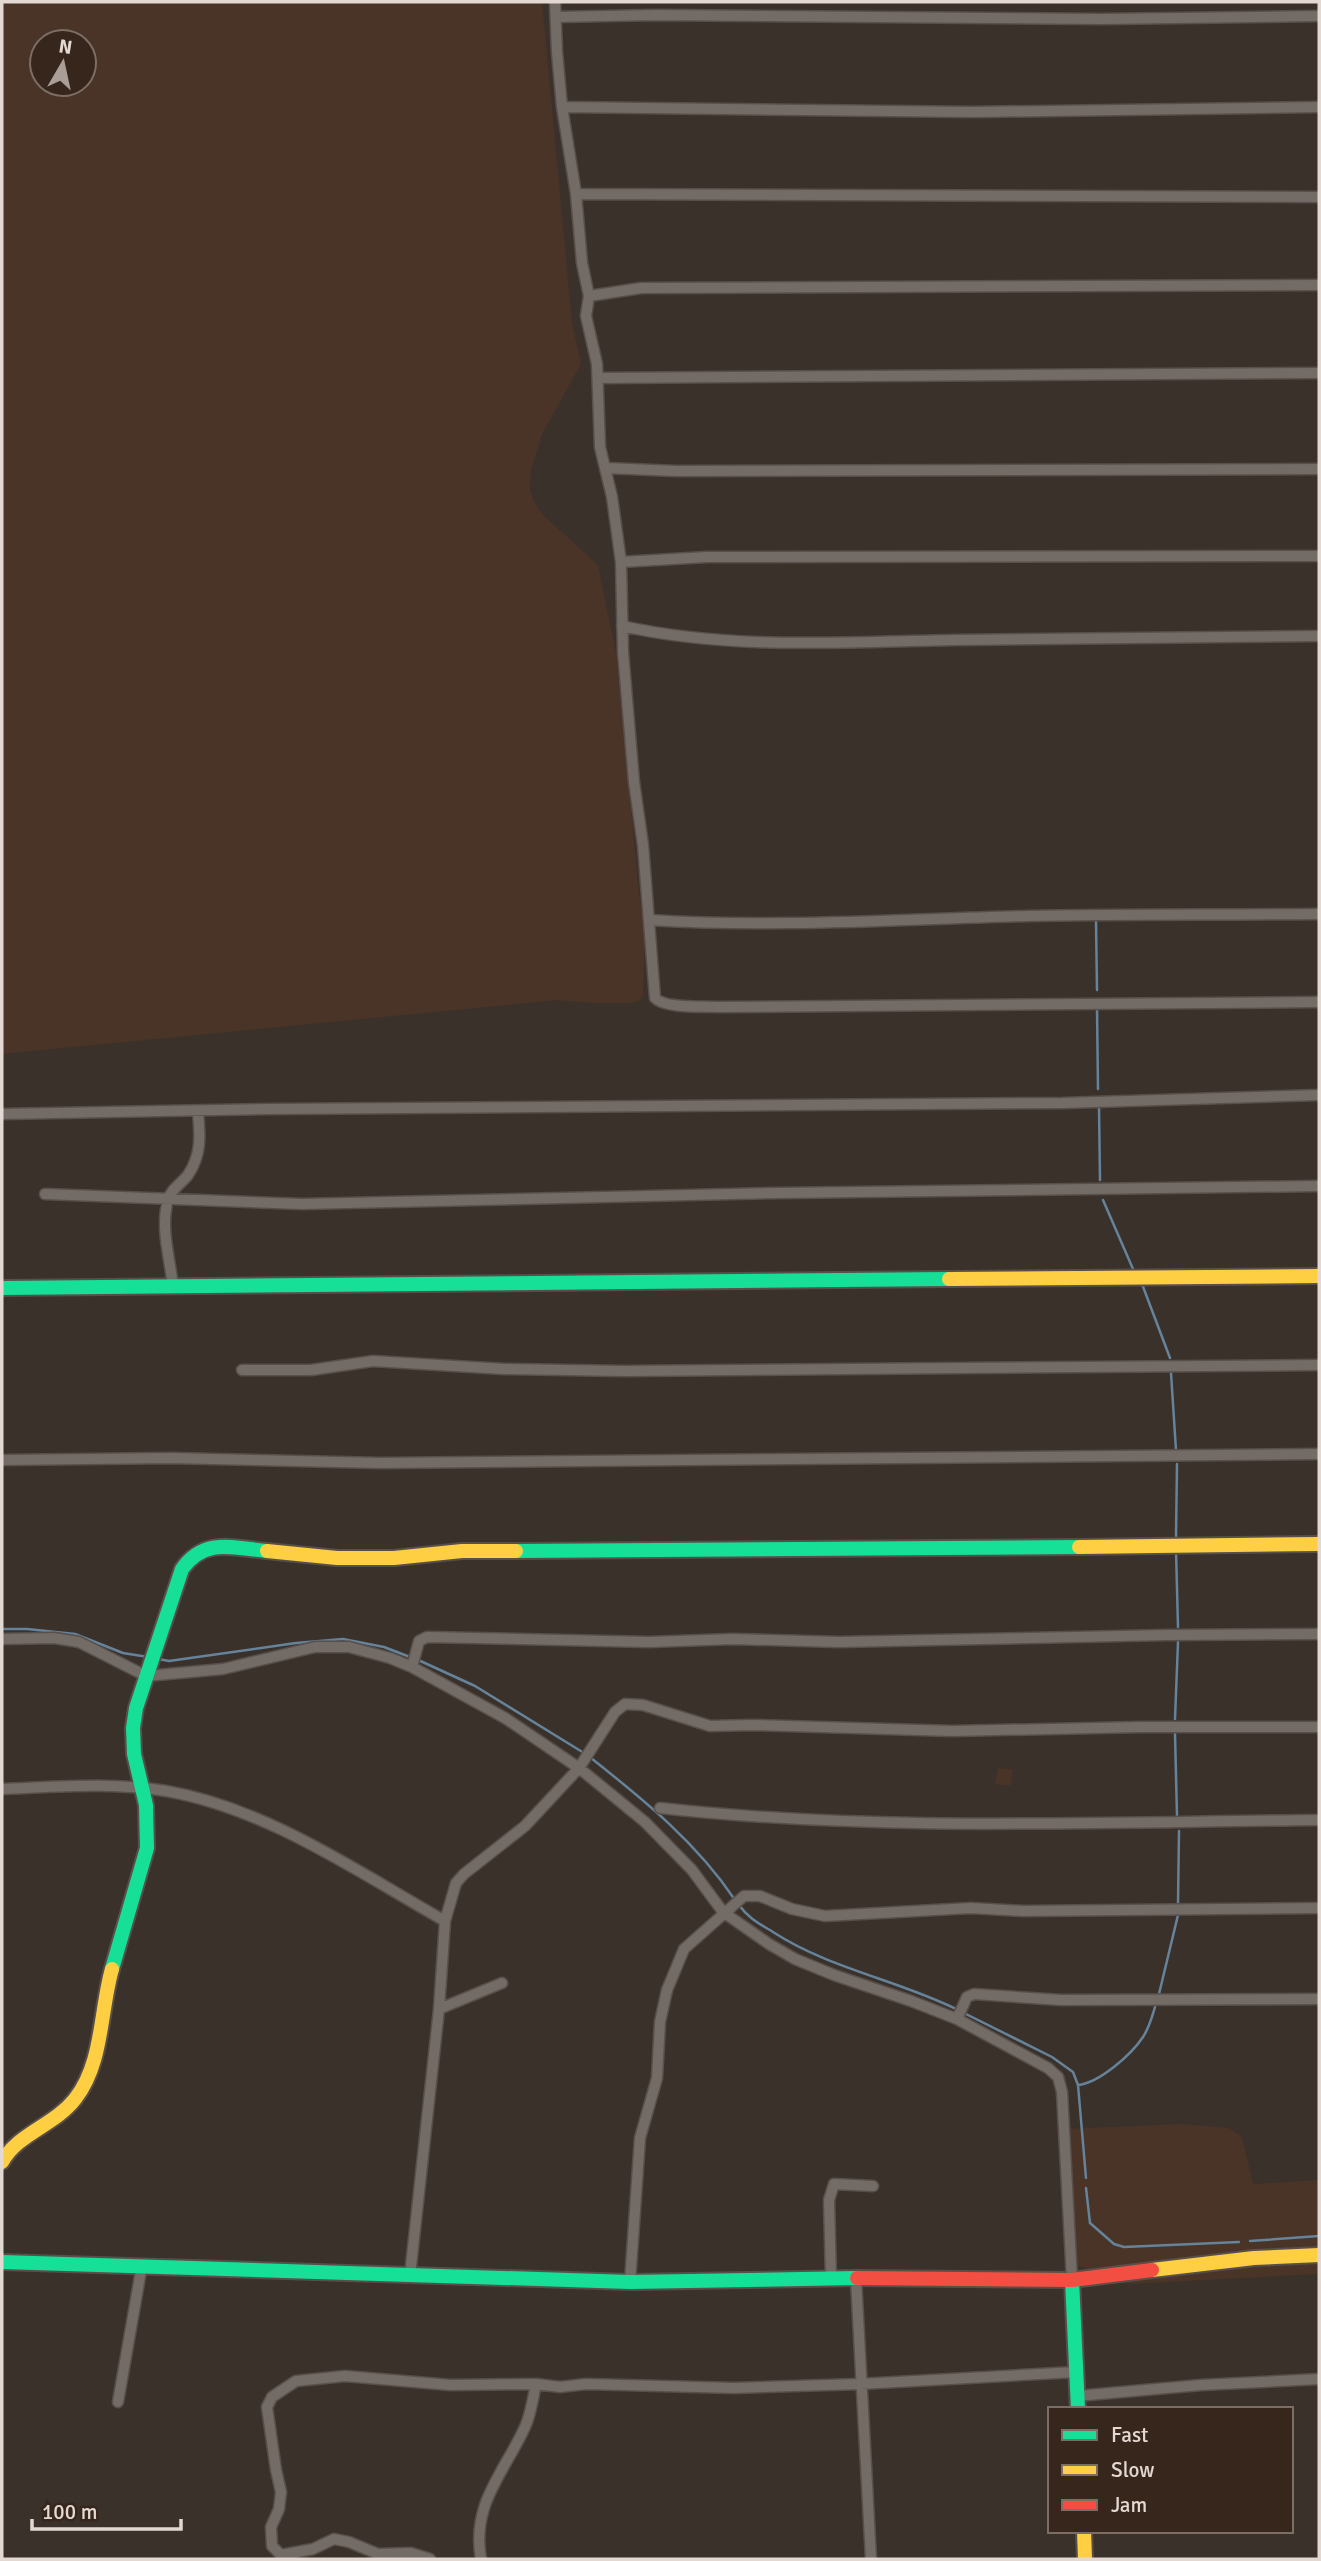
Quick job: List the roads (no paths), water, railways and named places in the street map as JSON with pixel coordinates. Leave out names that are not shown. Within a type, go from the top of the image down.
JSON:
[{"type":"street","points":[[555,2],[556,52],[562,107],[576,194],[582,263],[589,296],[586,316],[599,378],[600,447],[606,468],[621,562],[622,626],[650,920],[654,998],[659,1003],[672,1005],[777,1007],[1319,1002]]},
{"type":"street","points":[[556,17],[670,15],[1101,19],[1319,16]]},
{"type":"street","points":[[562,107],[973,112],[1319,107]]},
{"type":"street","points":[[576,194],[1319,197]]},
{"type":"street","points":[[589,296],[641,288],[1319,285]]},
{"type":"street","points":[[599,378],[1319,373]]},
{"type":"street","points":[[606,468],[676,471],[1319,469]]},
{"type":"street","points":[[621,562],[707,557],[1319,556]]},
{"type":"street","points":[[622,626],[664,635],[723,641],[876,642],[1319,636]]},
{"type":"street","points":[[650,920],[744,925],[1026,916],[1319,914]]},
{"type":"street","points":[[2,1114],[1063,1103],[1319,1095]]},
{"type":"street","points":[[173,1287],[164,1231],[168,1198],[188,1175],[201,1146],[198,1112]]},
{"type":"street","points":[[45,1194],[302,1204],[778,1193],[1319,1186]]},
{"type":"street","points":[[2,1288],[1319,1276]]},
{"type":"street","points":[[242,1370],[311,1370],[373,1361],[504,1369],[610,1371],[1319,1365]]},
{"type":"street","points":[[2,1460],[170,1458],[380,1463],[1319,1454]]},
{"type":"street","points":[[2,2162],[9,2149],[56,2119],[84,2087],[105,2008],[107,1984],[147,1848],[146,1805],[134,1755],[133,1728],[149,1664],[182,1569],[190,1556],[201,1547],[217,1546],[337,1558],[394,1558],[462,1551],[839,1551],[1319,1544]]},
{"type":"street","points":[[412,1667],[419,1641],[427,1637],[649,1642],[733,1639],[839,1642],[1167,1634],[1319,1634]]},
{"type":"street","points":[[2,1639],[54,1638],[79,1642],[149,1664],[223,1669],[315,1647],[349,1647],[412,1667],[505,1718],[579,1768],[645,1822],[742,1927],[795,1959],[960,2013],[1058,2077],[1067,2143],[1077,2402],[1201,2385],[1319,2379]]},
{"type":"street","points":[[410,2275],[439,2009],[445,1921],[456,1883],[525,1826],[579,1768],[615,1712],[625,1704],[643,1705],[710,1726],[939,1731],[1319,1727]]},
{"type":"street","points":[[2,1789],[140,1788],[198,1798],[254,1818],[290,1835],[445,1921]]},
{"type":"street","points":[[660,1808],[810,1821],[1157,1824],[1319,1820]]},
{"type":"street","points":[[630,2281],[640,2138],[657,2078],[660,2022],[667,1990],[684,1949],[740,1898],[750,1894],[808,1914],[825,1916],[945,1909],[1023,1911],[1319,1908]]},
{"type":"street","points":[[439,2009],[502,1983]]},
{"type":"street","points":[[960,2013],[967,1997],[974,1994],[1060,2000],[1319,2000]]},
{"type":"street","points":[[831,2278],[831,2190],[834,2184],[841,2182],[873,2186]]},
{"type":"street","points":[[2,2262],[732,2282],[831,2278],[1072,2280],[1254,2258],[1319,2255]]},
{"type":"street","points":[[118,2402],[142,2265]]},
{"type":"street","points":[[856,2279],[871,2559]]},
{"type":"street","points":[[430,2559],[411,2553],[378,2554],[334,2539],[313,2549],[281,2555],[272,2546],[271,2527],[279,2509],[281,2492],[275,2470],[267,2407],[272,2397],[296,2381],[345,2376],[450,2385],[536,2384],[560,2387],[586,2384],[734,2388],[1076,2372]]},
{"type":"street","points":[[481,2559],[478,2532],[484,2505],[526,2425],[536,2384]]},
{"type":"street","points":[[1084,2533],[1085,2559]]},
{"type":"waterway","points":[[1096,921],[1097,990]]},
{"type":"waterway","points":[[1097,1007],[1098,1089]]},
{"type":"waterway","points":[[1099,1107],[1100,1180]]},
{"type":"waterway","points":[[1103,1200],[1133,1269]]},
{"type":"waterway","points":[[1142,1284],[1170,1358]]},
{"type":"waterway","points":[[1171,1373],[1176,1450]]},
{"type":"waterway","points":[[1176,1537],[1177,1464]]},
{"type":"waterway","points":[[1176,1550],[1178,1627]]},
{"type":"waterway","points":[[2,1629],[75,1634],[123,1653],[148,1657]]},
{"type":"waterway","points":[[158,1659],[169,1661],[343,1639],[384,1647],[410,1657]]},
{"type":"waterway","points":[[1175,1719],[1178,1642]]},
{"type":"waterway","points":[[416,1659],[475,1686],[584,1753]]},
{"type":"waterway","points":[[1175,1734],[1177,1816]]},
{"type":"waterway","points":[[591,1758],[650,1806],[687,1841],[735,1900]]},
{"type":"waterway","points":[[1178,1904],[1179,1831]]},
{"type":"waterway","points":[[739,1905],[754,1920],[795,1945],[958,2010]]},
{"type":"waterway","points":[[1159,1994],[1178,1915]]},
{"type":"waterway","points":[[1078,2085],[1105,2074],[1131,2052],[1145,2034],[1155,2007]]},
{"type":"waterway","points":[[964,2013],[1052,2057],[1073,2072],[1078,2085],[1086,2178]]},
{"type":"waterway","points":[[1086,2188],[1090,2223],[1114,2244],[1124,2247],[1239,2242]]},
{"type":"waterway","points":[[1250,2241],[1319,2236]]}]
